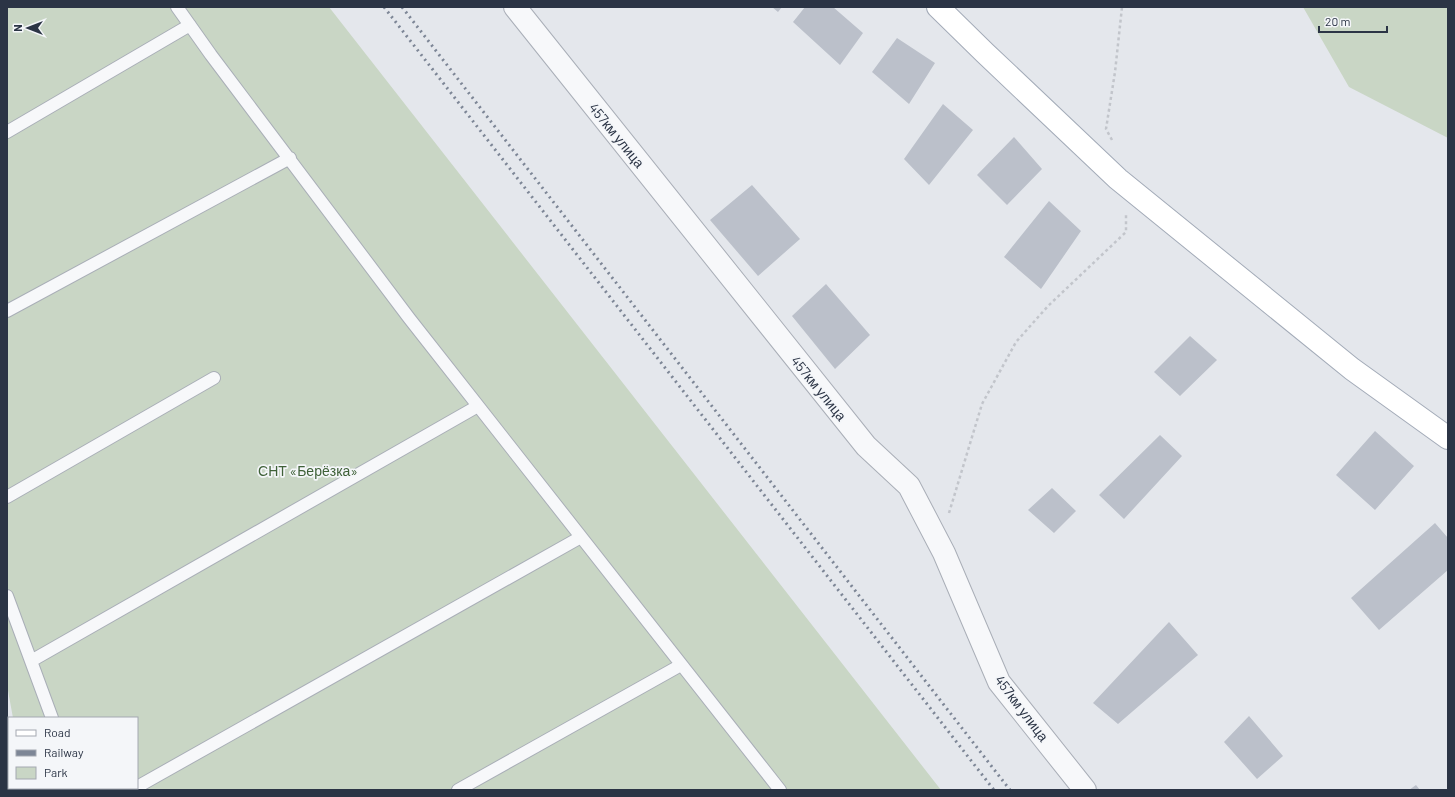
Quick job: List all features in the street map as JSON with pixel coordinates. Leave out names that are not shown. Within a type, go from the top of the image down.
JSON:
[{"type":"main road","points":[[938,7],[1118,179],[1352,369],[1448,438]]},
{"type":"street","name":"457км улица","points":[[514,7],[866,446],[909,486],[944,553],[999,682],[1085,790]]},
{"type":"lane","points":[[177,7],[211,55],[409,318],[780,790]]},
{"type":"lane","points":[[7,132],[190,25]]},
{"type":"lane","points":[[7,311],[290,158]]},
{"type":"lane","points":[[7,497],[214,378]]},
{"type":"lane","points":[[31,661],[478,406]]},
{"type":"lane","points":[[138,787],[581,537]]},
{"type":"lane","points":[[7,596],[52,717]]},
{"type":"lane","points":[[458,790],[681,665]]},
{"type":"path","points":[[1113,142],[1106,129],[1115,72],[1122,7]]},
{"type":"path","points":[[948,518],[982,404],[1016,342],[1048,306],[1126,232],[1126,212]]},
{"type":"green space","name":"СНТ «Берёзка»","points":[[7,7],[329,7],[941,790],[26,790],[138,789],[138,717],[13,717],[7,685]]},
{"type":"green space","points":[[1303,7],[1448,7],[1448,138],[1349,87]]},
{"type":"building","points":[[772,7],[782,7],[778,12]]},
{"type":"building","points":[[805,7],[833,7],[863,33],[840,65],[793,22]]},
{"type":"building","points":[[897,38],[935,63],[909,104],[872,72]]},
{"type":"building","points":[[943,104],[973,130],[929,185],[904,159]]},
{"type":"building","points":[[1014,137],[1042,169],[1007,205],[977,175]]},
{"type":"building","points":[[752,185],[800,239],[758,276],[710,220]]},
{"type":"building","points":[[1049,201],[1081,231],[1041,289],[1004,257]]},
{"type":"building","points":[[826,284],[870,335],[835,369],[792,316]]},
{"type":"building","points":[[1190,336],[1217,360],[1180,396],[1154,372]]},
{"type":"building","points":[[1375,431],[1414,466],[1375,510],[1336,475]]},
{"type":"building","points":[[1160,435],[1182,456],[1124,519],[1099,495]]},
{"type":"building","points":[[1052,488],[1076,511],[1054,533],[1028,510]]},
{"type":"building","points":[[1435,523],[1448,538],[1448,570],[1379,630],[1351,598]]},
{"type":"building","points":[[1169,622],[1198,655],[1118,724],[1093,703]]},
{"type":"building","points":[[1249,716],[1283,756],[1257,779],[1224,742]]},
{"type":"building","points":[[1416,785],[1420,790],[1409,790]]},
{"type":"railway","points":[[384,7],[994,790]]},
{"type":"railway","points":[[402,7],[1010,790]]}]
